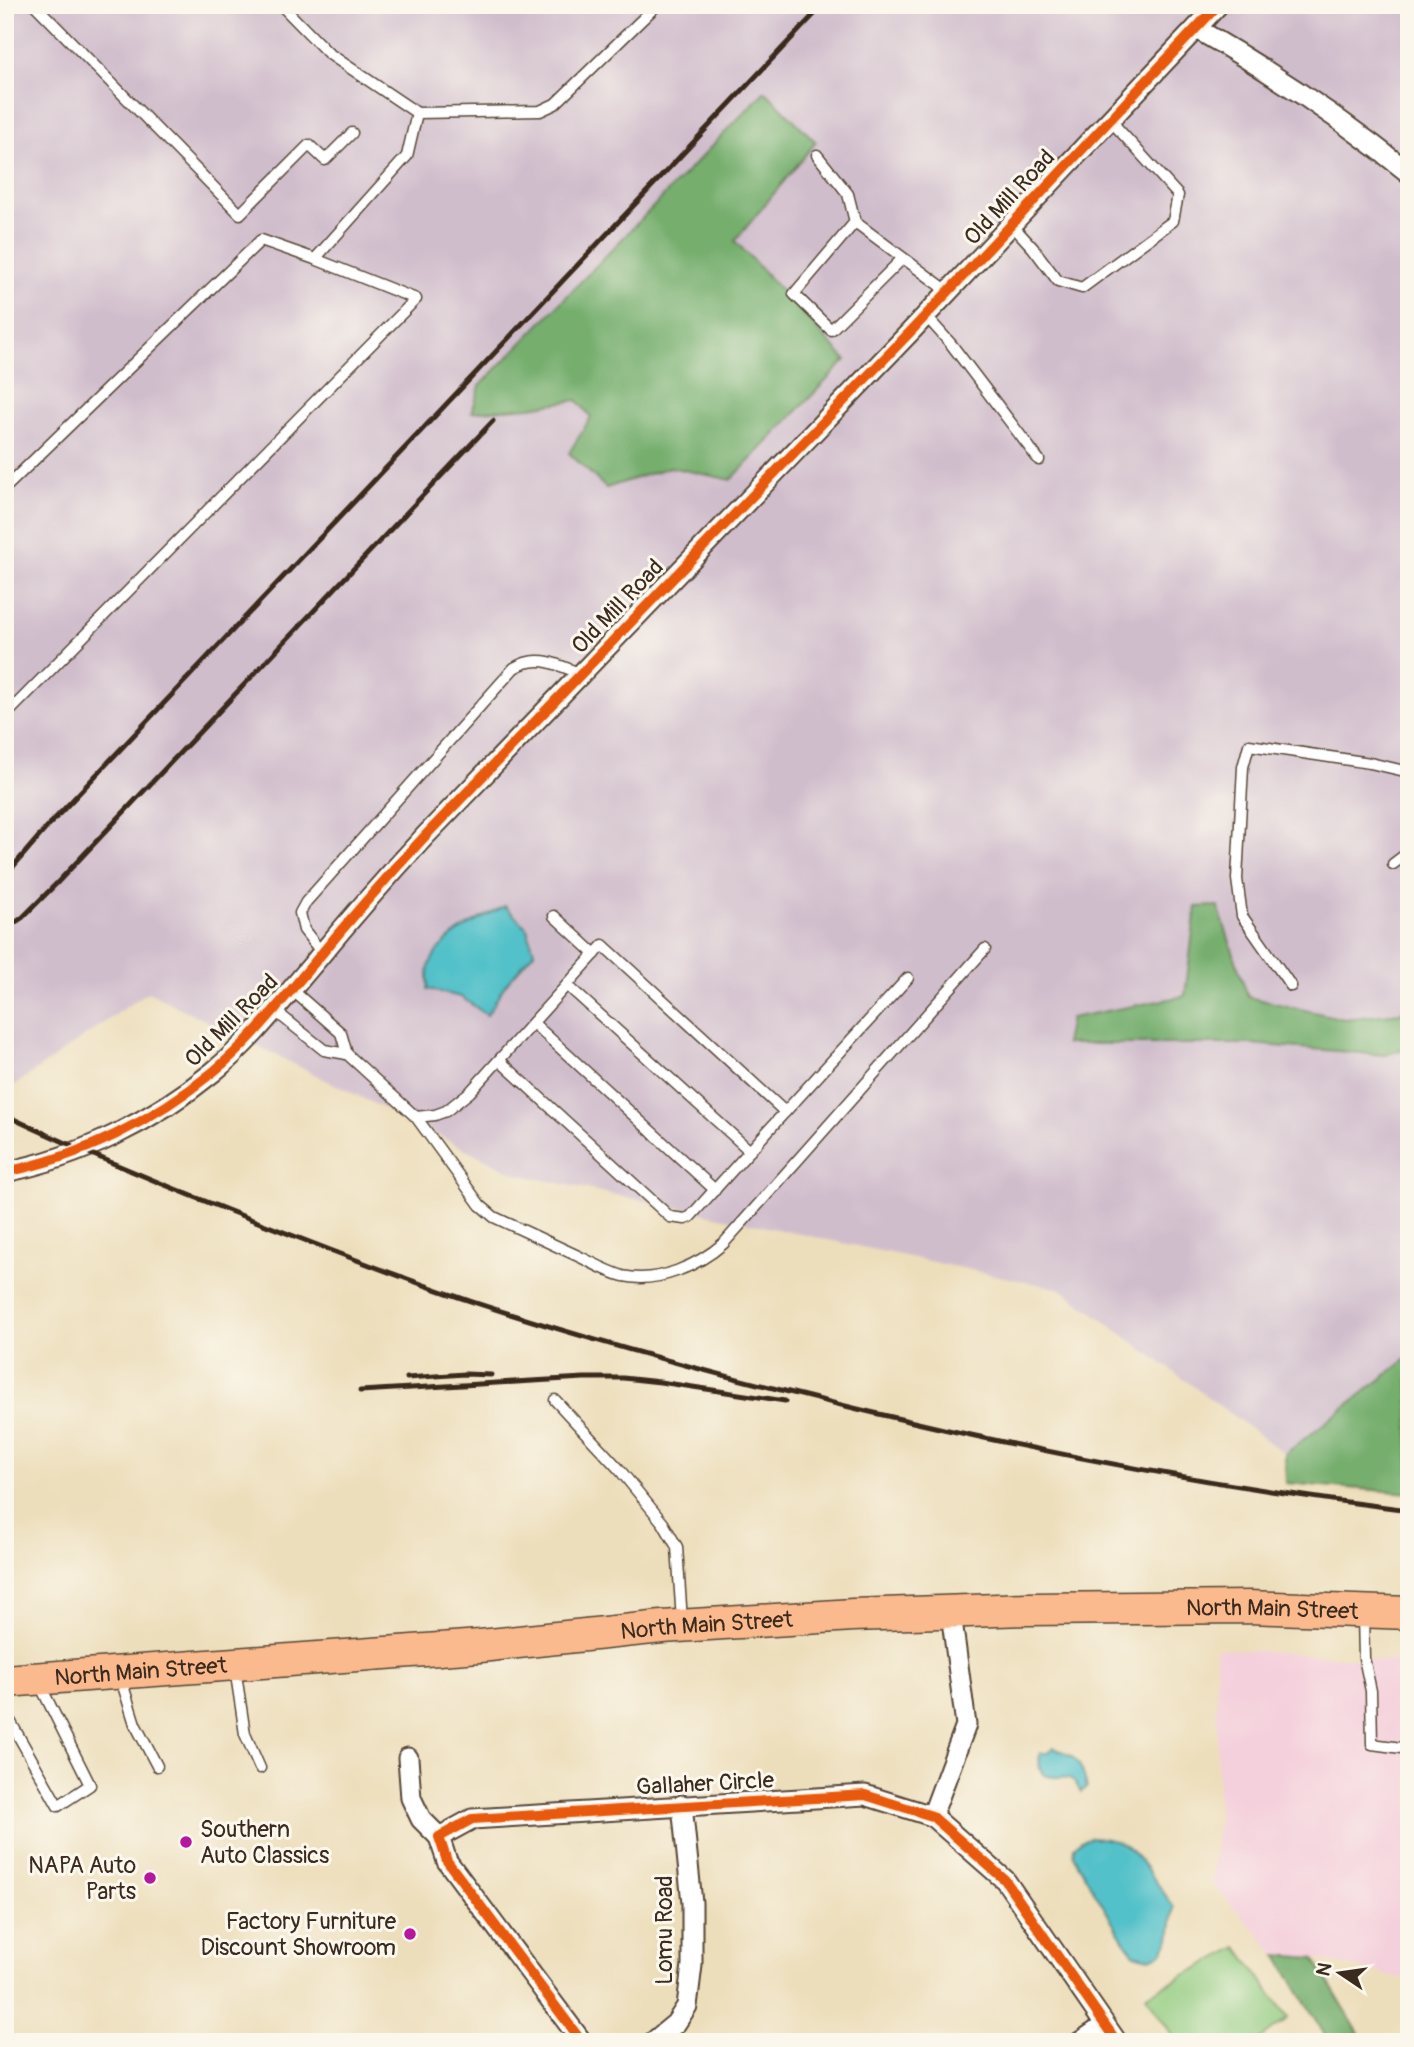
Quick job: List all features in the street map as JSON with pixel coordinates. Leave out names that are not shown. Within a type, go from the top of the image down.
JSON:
[{"type":"main road","name":"North Main Street","points":[[5,1681],[480,1646],[683,1625],[853,1615],[1027,1609],[1240,1607],[1409,1613]]},
{"type":"street","name":"Old Mill Road","points":[[5,1172],[71,1154],[150,1116],[191,1090],[239,1048],[373,891],[949,292],[1218,5]]},
{"type":"street","points":[[1197,29],[1239,53],[1303,96],[1409,173]]},
{"type":"street","points":[[932,1816],[966,1726],[951,1613]]},
{"type":"street","points":[[408,1758],[411,1798],[421,1819],[439,1837],[447,1861],[582,2042]]},
{"type":"street","name":"Gallaher Circle","points":[[439,1837],[472,1819],[865,1795],[932,1816],[1004,1880],[1117,2042]]},
{"type":"street","name":"Lomu Road","points":[[653,2042],[676,2024],[687,2006],[692,1965],[692,1903],[682,1805]]},
{"type":"street","points":[[1080,2042],[1105,2025]]},
{"type":"lane","points":[[35,5],[240,214],[309,145],[325,160],[352,133]]},
{"type":"lane","points":[[281,5],[328,53],[417,113],[540,111],[555,104],[657,5]]},
{"type":"lane","points":[[315,259],[407,156],[417,113]]},
{"type":"lane","points":[[1012,225],[1058,281],[1082,289],[1173,221],[1178,195],[1110,120]]},
{"type":"lane","points":[[817,155],[848,194],[855,222],[949,292]]},
{"type":"lane","points":[[855,222],[794,294],[831,330],[903,258]]},
{"type":"lane","points":[[5,488],[261,240],[416,299],[5,716]]},
{"type":"lane","points":[[926,316],[951,344],[1039,460]]},
{"type":"lane","points":[[322,953],[304,930],[300,912],[306,902],[514,668],[525,661],[536,660],[550,662],[582,674]]},
{"type":"lane","points":[[1291,986],[1242,916],[1237,879],[1243,766],[1249,745],[1409,772]]},
{"type":"lane","points":[[1393,864],[1409,852]]},
{"type":"lane","points":[[554,916],[595,954]]},
{"type":"lane","points":[[416,1117],[435,1115],[457,1104],[603,946],[785,1112]]},
{"type":"lane","points":[[274,1010],[324,1050],[346,1054],[416,1117],[480,1205],[494,1217],[607,1270],[625,1276],[646,1276],[677,1271],[698,1262],[724,1243],[985,949]]},
{"type":"lane","points":[[499,1060],[670,1217],[685,1219],[715,1190],[908,978]]},
{"type":"lane","points":[[567,985],[750,1151]]},
{"type":"lane","points":[[291,989],[341,1033],[346,1054]]},
{"type":"lane","points":[[533,1023],[715,1190]]},
{"type":"lane","points":[[555,1400],[663,1523],[677,1547],[683,1625]]},
{"type":"lane","points":[[1363,1612],[1364,1658],[1371,1691],[1372,1744],[1409,1749]]},
{"type":"lane","points":[[235,1664],[245,1734],[260,1768]]},
{"type":"lane","points":[[119,1672],[135,1724],[157,1766]]},
{"type":"lane","points":[[5,1712],[58,1806],[90,1785],[37,1679]]},
{"type":"shaded area","points":[[5,5],[1409,5],[1409,1357],[1285,1454],[1061,1289],[516,1174],[148,992],[5,1092]]},
{"type":"shaded area","points":[[1216,1648],[1409,1662],[1408,1980],[1315,1958],[1277,1955],[1212,1883],[1218,1814]]},
{"type":"green space","points":[[765,91],[816,142],[735,241],[846,360],[731,480],[670,467],[606,488],[569,453],[591,417],[577,400],[472,412],[480,386]]},
{"type":"green space","points":[[1218,906],[1248,997],[1344,1019],[1400,1013],[1409,1006],[1409,1047],[1385,1055],[1251,1044],[1065,1044],[1070,1018],[1185,996],[1196,907]]},
{"type":"green space","points":[[1409,1357],[1409,1493],[1286,1483],[1285,1454]]},
{"type":"green space","points":[[1238,1947],[1288,2018],[1256,2042],[1177,2042],[1146,1995]]},
{"type":"green space","points":[[1277,1955],[1314,1958],[1364,2042],[1329,2042]]},
{"type":"water","points":[[505,906],[527,928],[534,952],[505,985],[487,1015],[461,997],[428,989],[429,967],[441,946],[472,923]]},
{"type":"water","points":[[1054,1748],[1073,1758],[1080,1766],[1087,1787],[1081,1792],[1071,1779],[1044,1775],[1041,1771],[1040,1753],[1047,1753]]},
{"type":"water","points":[[1092,1837],[1120,1843],[1127,1848],[1142,1862],[1174,1907],[1170,1939],[1161,1954],[1150,1958],[1134,1954],[1073,1855],[1074,1847]]},
{"type":"railway","points":[[5,873],[823,5]]},
{"type":"railway","points":[[5,929],[22,918],[57,883],[493,421]]},
{"type":"railway","points":[[5,1115],[174,1189],[372,1266],[470,1301],[617,1346],[816,1399],[1001,1442],[1204,1480],[1409,1510]]},
{"type":"railway","points":[[407,1378],[491,1375]]},
{"type":"railway","points":[[360,1391],[623,1378],[785,1401]]},
{"type":"cycle path","points":[[5,1172],[61,1157],[115,1135],[190,1090],[241,1047],[426,835],[913,329],[1218,5]]},
{"type":"cycle path","points":[[582,2042],[447,1861],[439,1837],[472,1819],[865,1795],[932,1816],[1005,1880],[1117,2042]]},
{"type":"place","name":"Southern Auto Classics","points":[[186,1842]]},
{"type":"place","name":"NAPA Auto Parts","points":[[150,1878]]},
{"type":"place","name":"Factory Furniture Discount Showroom","points":[[410,1934]]}]
